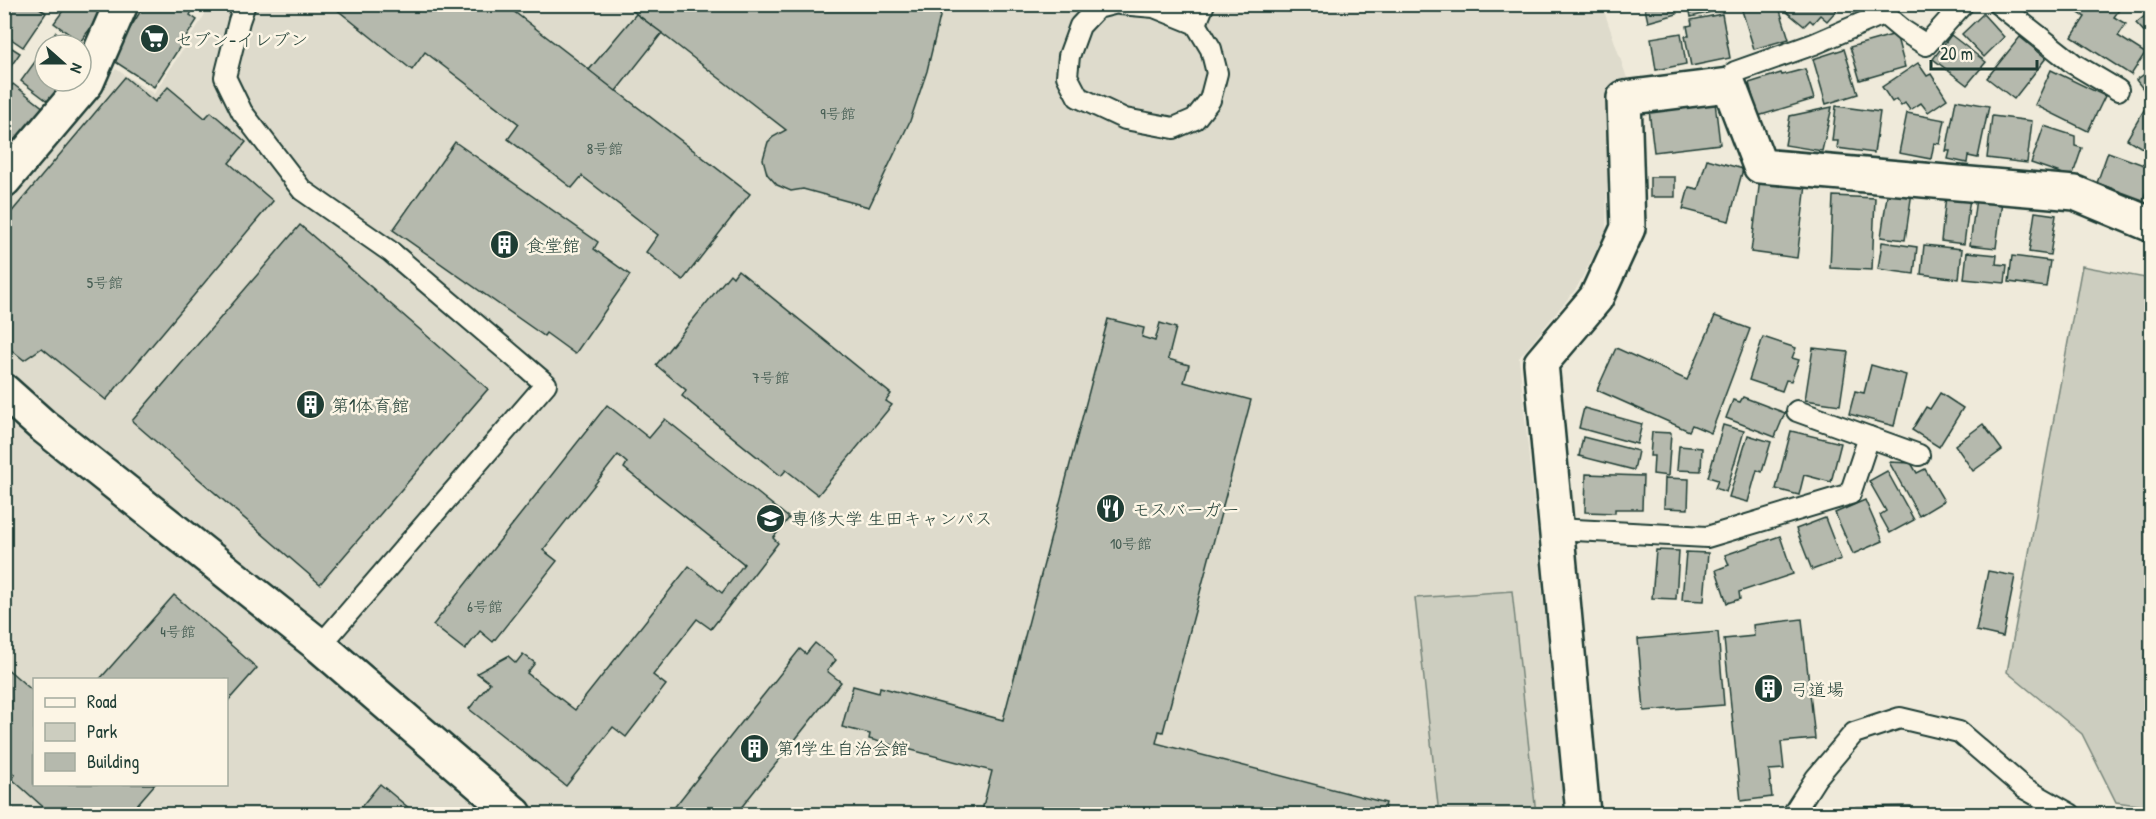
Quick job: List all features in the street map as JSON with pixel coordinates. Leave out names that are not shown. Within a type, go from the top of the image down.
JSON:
[{"type":"street","points":[[4,180],[87,82],[121,4]]},
{"type":"street","points":[[1583,814],[1541,363],[1596,298],[1628,228],[1624,98],[1729,85],[1760,166],[2075,193],[2151,225]]},
{"type":"street","points":[[4,391],[42,425],[320,646],[515,814]]},
{"type":"lane","points":[[245,4],[225,77],[242,112],[303,190],[391,252],[546,384],[320,646]]},
{"type":"lane","points":[[1113,4],[1087,12],[1080,26],[1069,56],[1067,76],[1078,98],[1125,119],[1174,128],[1195,119],[1210,100],[1217,73],[1212,49],[1196,24],[1154,8],[1120,4]]},
{"type":"lane","points":[[1196,24],[1204,4]]},
{"type":"lane","points":[[1729,85],[1735,72],[1814,44],[1877,9],[1926,45],[1963,4]]},
{"type":"lane","points":[[1998,4],[2074,64],[2118,90]]},
{"type":"lane","points":[[1797,411],[1919,455]]},
{"type":"lane","points":[[1556,529],[1707,537],[1850,494],[1869,437]]},
{"type":"lane","points":[[1793,814],[1816,778],[1854,733],[1900,718],[1959,732],[2025,788],[2070,814]]},
{"type":"shaded area","name":"専修大学 生田キャンパス","points":[[210,5],[1602,5],[1629,84],[1609,102],[1606,232],[1576,289],[1519,358],[1565,814],[5,814],[4,190],[116,69],[154,94]]},
{"type":"green space","points":[[2082,266],[2151,279],[2151,807],[2116,802],[2082,734],[2007,672]]},
{"type":"green space","points":[[1512,591],[1536,814],[1439,814],[1415,598]]},
{"type":"building","points":[[9,4],[34,4],[46,13],[23,47],[4,34],[4,10]]},
{"type":"building","points":[[68,4],[109,4],[87,33],[68,33],[54,23]]},
{"type":"building","name":"セブン-イレブン","points":[[145,4],[192,4],[195,6],[190,15],[197,20],[154,87],[111,59]]},
{"type":"building","points":[[330,4],[504,4],[750,194],[683,280],[646,252],[658,235],[582,176],[572,188],[508,139],[519,124],[425,52],[412,70]]},
{"type":"building","points":[[624,4],[943,4],[927,71],[910,121],[869,207],[803,189],[791,191],[777,185],[767,174],[763,159],[768,142],[786,130]]},
{"type":"building","points":[[1644,4],[1674,4],[1677,14],[1648,22]]},
{"type":"building","points":[[1683,4],[1722,4],[1723,9],[1691,17],[1689,6],[1684,8]]},
{"type":"building","points":[[1740,4],[1778,4],[1789,39],[1754,49]]},
{"type":"building","points":[[1791,4],[1842,4],[1827,21],[1820,15],[1813,23],[1810,20],[1804,26],[1787,12]]},
{"type":"building","points":[[2065,4],[2110,4],[2119,10],[2114,17],[2126,24],[2118,36],[2145,53],[2131,75],[2072,37],[2085,17]]},
{"type":"building","points":[[2152,10],[2152,40],[2136,23]]},
{"type":"building","points":[[636,14],[662,33],[616,91],[589,70]]},
{"type":"building","points":[[1722,14],[1730,58],[1691,66],[1685,36],[1689,36],[1687,26],[1692,25],[1691,20]]},
{"type":"building","points":[[1983,14],[2004,37],[1984,57],[1962,34]]},
{"type":"building","points":[[1681,33],[1686,64],[1656,70],[1651,38]]},
{"type":"building","points":[[1896,34],[1905,67],[1860,80],[1850,47]]},
{"type":"building","points":[[1951,35],[1986,62],[1967,85],[1933,59]]},
{"type":"building","points":[[2020,37],[2046,58],[2014,99],[1987,78]]},
{"type":"building","points":[[4,43],[20,53],[4,76]]},
{"type":"building","points":[[1844,49],[1858,94],[1826,104],[1813,59]]},
{"type":"building","points":[[1918,63],[1927,76],[1931,74],[1947,99],[1928,112],[1921,103],[1910,110],[1905,103],[1901,106],[1896,99],[1892,102],[1882,87]]},
{"type":"building","points":[[33,64],[33,90],[21,81]]},
{"type":"building","points":[[1805,69],[1814,99],[1758,116],[1749,83],[1781,73],[1782,75]]},
{"type":"building","points":[[2152,69],[2152,100],[2136,80]]},
{"type":"building","points":[[2051,70],[2105,96],[2088,131],[2035,105]]},
{"type":"building","points":[[125,77],[155,102],[168,87],[205,118],[211,112],[246,142],[229,163],[273,201],[106,400],[42,348],[24,360],[4,344],[4,221]]},
{"type":"building","points":[[13,84],[45,109],[4,161],[4,95]]},
{"type":"building","points":[[37,93],[57,93],[50,103]]},
{"type":"building","points":[[1956,100],[1989,106],[1978,158],[1968,156],[1967,163],[1948,159],[1950,151],[1946,151]]},
{"type":"building","points":[[1715,102],[1720,144],[1654,152],[1649,110]]},
{"type":"building","points":[[1836,106],[1880,112],[1874,153],[1837,148],[1838,141],[1832,141]]},
{"type":"building","points":[[1832,107],[1822,151],[1785,145],[1790,116]]},
{"type":"building","points":[[2144,110],[2152,115],[2152,148],[2149,146],[2147,151],[2127,139]]},
{"type":"building","points":[[1907,113],[1945,120],[1940,144],[1934,143],[1931,159],[1899,153]]},
{"type":"building","points":[[1992,116],[2032,121],[2027,163],[1987,158]]},
{"type":"building","points":[[2044,126],[2075,136],[2075,146],[2082,148],[2072,177],[2031,163]]},
{"type":"building","name":"食堂館","points":[[455,142],[598,242],[594,249],[630,275],[575,354],[546,333],[544,336],[393,230]]},
{"type":"building","points":[[2108,152],[2152,168],[2152,175],[2143,200],[2097,183]]},
{"type":"building","points":[[1707,159],[1743,169],[1729,221],[1683,209],[1689,187],[1698,189]]},
{"type":"building","points":[[1650,177],[1675,177],[1675,197],[1650,197]]},
{"type":"building","points":[[1760,179],[1806,185],[1797,258],[1751,252]]},
{"type":"building","points":[[1888,189],[1912,192],[1905,240],[1881,237]]},
{"type":"building","points":[[1833,196],[1875,198],[1872,270],[1830,268]]},
{"type":"building","points":[[1946,196],[1970,198],[1964,244],[1941,241]]},
{"type":"building","points":[[1976,198],[2002,201],[1996,248],[1970,245]]},
{"type":"building","points":[[2035,212],[2056,215],[2050,255],[2029,252]]},
{"type":"building","name":"第1体育館","points":[[300,225],[488,389],[320,584],[132,421]]},
{"type":"building","points":[[1882,242],[1917,247],[1914,274],[1878,269]]},
{"type":"building","points":[[1924,245],[1962,249],[1959,279],[1921,274]]},
{"type":"building","points":[[1967,252],[1997,255],[1996,264],[2007,265],[2005,283],[1964,279]]},
{"type":"building","points":[[2012,256],[2050,261],[2046,287],[2009,282]]},
{"type":"building","points":[[738,270],[891,394],[886,401],[892,405],[818,495],[786,470],[781,476],[682,396],[686,390],[656,365],[730,274],[733,277]]},
{"type":"building","points":[[1715,316],[1750,329],[1711,433],[1692,425],[1689,431],[1597,390],[1616,348],[1687,380]]},
{"type":"building","points":[[1108,319],[1144,328],[1142,337],[1155,341],[1160,323],[1176,328],[1168,359],[1189,365],[1184,382],[1251,400],[1163,732],[1159,731],[1156,743],[1386,803],[1383,814],[981,814],[992,771],[869,739],[870,734],[842,727],[853,686],[879,693],[880,687],[1003,720]]},
{"type":"building","points":[[1763,337],[1796,348],[1792,358],[1799,360],[1791,381],[1786,380],[1782,391],[1749,380]]},
{"type":"building","points":[[1813,348],[1848,352],[1840,405],[1805,400]]},
{"type":"building","points":[[1871,365],[1906,375],[1894,426],[1849,414],[1855,391],[1864,393]]},
{"type":"building","points":[[1940,393],[1963,408],[1939,447],[1912,430],[1926,407],[1930,409]]},
{"type":"building","points":[[1743,397],[1785,413],[1775,437],[1726,418],[1733,400],[1740,402]]},
{"type":"building","points":[[607,405],[649,438],[665,419],[789,518],[773,538],[778,543],[711,629],[697,619],[653,675],[666,685],[626,737],[613,727],[566,786],[469,709],[490,683],[477,673],[508,656],[516,663],[523,654],[535,663],[527,673],[575,710],[689,566],[722,593],[744,564],[624,468],[627,463],[618,455],[543,550],[557,561],[493,642],[480,631],[465,650],[433,625]]},
{"type":"building","points":[[1584,408],[1642,424],[1637,444],[1579,428]]},
{"type":"building","points":[[1983,424],[2002,450],[1973,471],[1955,445]]},
{"type":"building","points":[[1723,425],[1744,431],[1726,492],[1715,488],[1718,480],[1708,477]]},
{"type":"building","points":[[1791,431],[1841,443],[1831,482],[1804,475],[1799,495],[1776,489]]},
{"type":"building","points":[[1652,432],[1671,433],[1668,476],[1653,474],[1654,456],[1650,456]]},
{"type":"building","points":[[1748,435],[1771,442],[1762,472],[1757,470],[1748,502],[1729,497]]},
{"type":"building","points":[[1583,437],[1638,451],[1634,470],[1579,456]]},
{"type":"building","points":[[1679,446],[1702,448],[1701,471],[1677,470]]},
{"type":"building","points":[[1889,462],[1911,463],[1917,473],[1925,469],[1944,501],[1919,516]]},
{"type":"building","points":[[1887,471],[1914,520],[1890,533],[1880,515],[1886,511],[1869,481]]},
{"type":"building","points":[[1586,474],[1643,476],[1642,509],[1615,509],[1615,513],[1585,512]]},
{"type":"building","points":[[1665,478],[1689,479],[1688,509],[1664,508]]},
{"type":"building","points":[[1865,500],[1883,541],[1853,554],[1835,513]]},
{"type":"building","points":[[1825,518],[1841,559],[1812,570],[1796,529]]},
{"type":"building","points":[[1780,536],[1793,574],[1739,592],[1740,599],[1727,603],[1716,570],[1729,565],[1725,555]]},
{"type":"building","points":[[1656,550],[1679,551],[1676,599],[1652,598]]},
{"type":"building","points":[[1686,552],[1708,553],[1704,601],[1682,600]]},
{"type":"building","points":[[1988,571],[2015,576],[2003,637],[1976,631]]},
{"type":"building","points":[[174,595],[257,668],[228,701],[228,678],[101,678]]},
{"type":"building","name":"弓道場","points":[[1802,619],[1815,739],[1781,742],[1784,769],[1769,770],[1772,797],[1741,801],[1724,639],[1754,636],[1753,625]]},
{"type":"building","points":[[1718,632],[1724,705],[1644,711],[1638,639]]},
{"type":"building","name":"第1学生自治会館","points":[[815,643],[836,660],[827,671],[841,682],[736,814],[669,814],[800,649],[806,654]]},
{"type":"building","points":[[4,666],[33,691],[33,786],[153,786],[129,814],[51,814],[12,779],[15,775],[4,766]]},
{"type":"building","points":[[380,784],[416,814],[355,814]]},
{"type":"building","points":[[1911,806],[1911,814],[1856,814],[1856,807]]},
{"type":"place","name":"セブン-イレブン","points":[[154,39]]},
{"type":"place","name":"食堂館","points":[[505,245]]},
{"type":"place","name":"第1体育館","points":[[310,405]]},
{"type":"place","name":"モスバーガー","points":[[1111,509]]},
{"type":"place","name":"専修大学 生田キャンパス","points":[[770,518]]},
{"type":"place","name":"弓道場","points":[[1769,689]]},
{"type":"place","name":"第1学生自治会館","points":[[755,748]]}]
